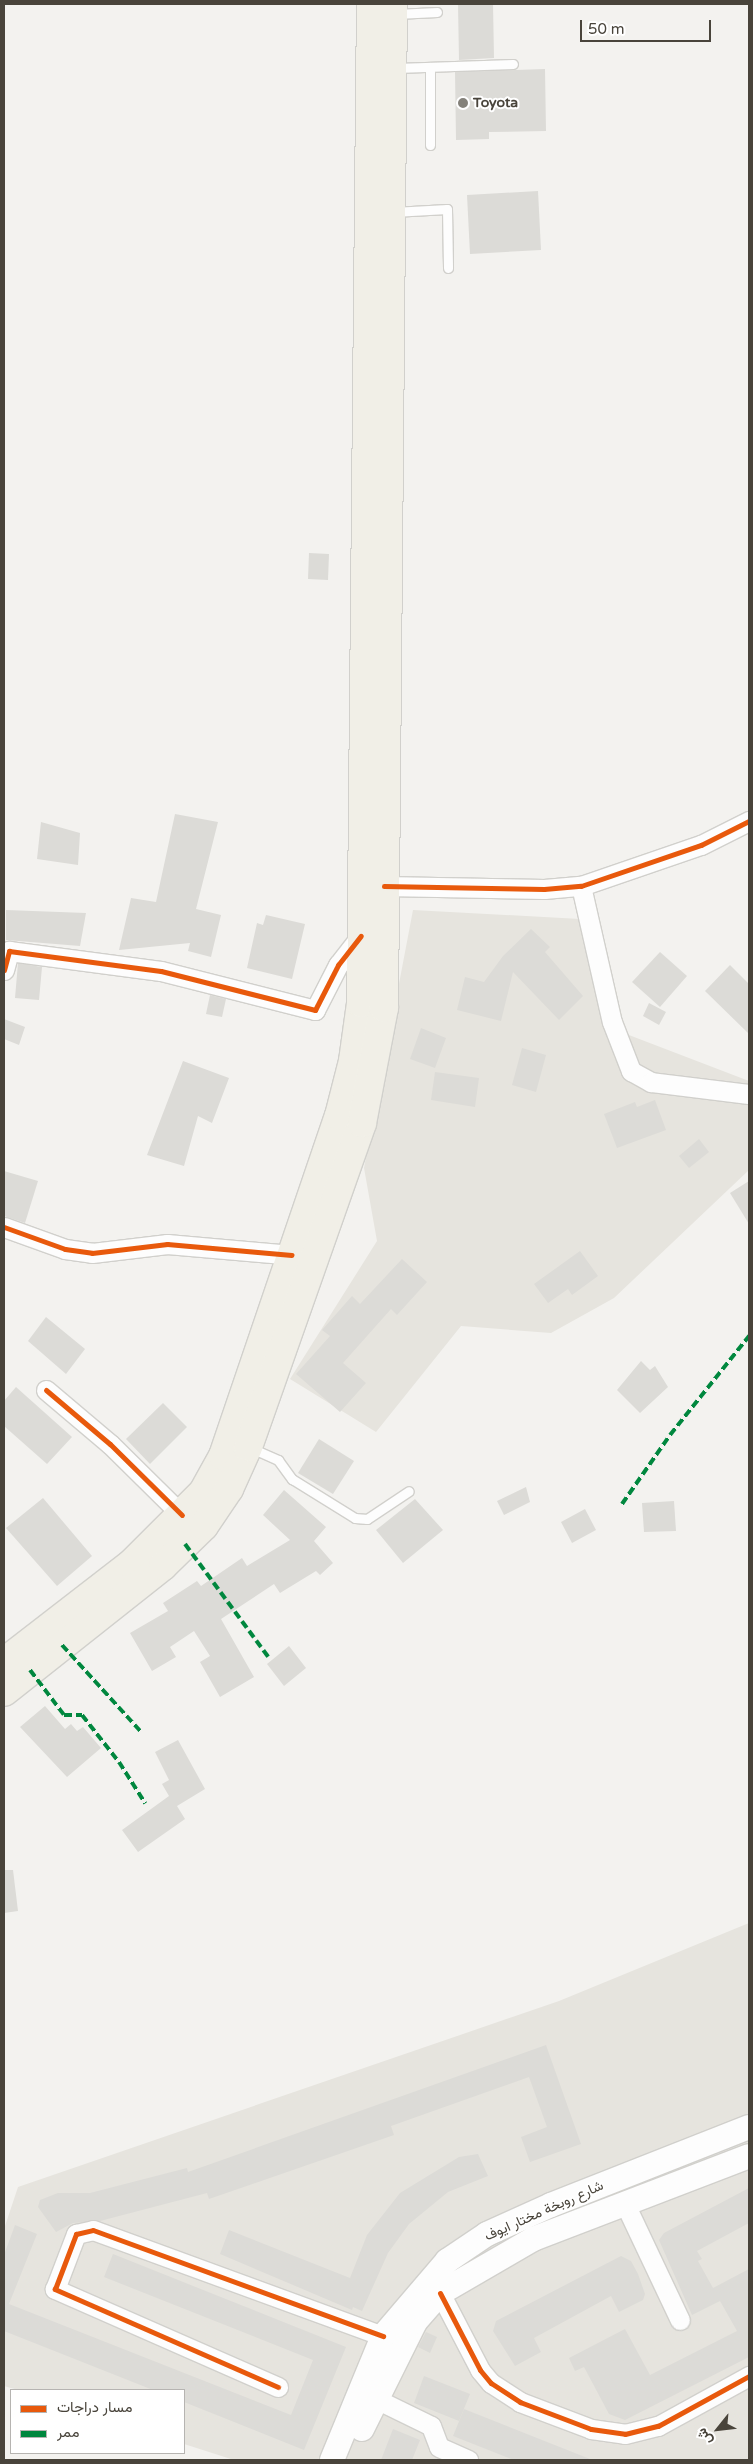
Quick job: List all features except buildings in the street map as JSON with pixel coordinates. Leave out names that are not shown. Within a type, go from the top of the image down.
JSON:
[{"type":"main road","points":[[4,1692],[163,1566],[204,1526],[229,1489],[248,1447],[362,1123],[384,1008],[393,212],[393,68],[386,7]]},
{"type":"main road","points":[[4,1662],[131,1564],[203,1492],[223,1456],[292,1255],[353,1061],[361,1003],[361,936],[386,7]]},
{"type":"street","points":[[384,886],[544,890],[581,886],[701,845],[749,821]]},
{"type":"street","points":[[581,886],[612,1022],[631,1071],[651,1082],[749,1094]]},
{"type":"street","points":[[4,970],[9,951],[161,971],[315,1010],[338,965],[361,936]]},
{"type":"street","points":[[4,1226],[65,1249],[92,1253],[167,1244],[292,1255]]},
{"type":"street","points":[[46,1390],[110,1444],[182,1514]]},
{"type":"street","name":"شارع روبخة مختار ايوف","points":[[332,2460],[383,2336],[447,2261],[487,2234],[749,2127]]},
{"type":"street","name":"شارع روبخة مختار ايوف","points":[[349,2460],[376,2399],[415,2322],[440,2293],[533,2239],[626,2206],[749,2156]]},
{"type":"street","points":[[626,2206],[680,2320]]},
{"type":"street","points":[[278,2387],[55,2289],[76,2234],[93,2230],[383,2336]]},
{"type":"street","points":[[440,2293],[480,2370],[491,2383],[520,2402],[592,2429],[625,2434],[650,2429],[748,2379]]},
{"type":"street","points":[[376,2399],[431,2426],[439,2447],[468,2460]]},
{"type":"lane","points":[[386,7],[437,12]]},
{"type":"lane","points":[[393,68],[513,64]]},
{"type":"lane","points":[[430,67],[430,145]]},
{"type":"lane","points":[[393,212],[447,209],[448,268]]},
{"type":"lane","points":[[248,1447],[278,1460],[292,1479],[355,1518],[367,1519],[408,1491]]},
{"type":"shaded area","points":[[413,910],[580,919],[608,1027],[749,1081],[749,1170],[614,1298],[551,1333],[461,1326],[376,1432],[290,1379],[377,1241],[364,1168]]},
{"type":"shaded area","points":[[749,1923],[749,2460],[234,2460],[185,2444],[185,2389],[14,2389],[4,2386],[4,2229],[18,2187],[559,2001]]},
{"type":"marked path","points":[[622,1504],[670,1435],[749,1336]]},
{"type":"marked path","points":[[185,1544],[269,1658]]},
{"type":"marked path","points":[[62,1645],[142,1733]]},
{"type":"marked path","points":[[30,1670],[64,1715],[82,1715],[119,1762],[145,1803]]},
{"type":"cycle path","points":[[384,886],[544,889],[581,886],[701,845],[749,821]]},
{"type":"cycle path","points":[[4,970],[9,951],[161,971],[315,1010],[338,965],[361,936]]},
{"type":"cycle path","points":[[4,1227],[65,1249],[92,1253],[167,1244],[292,1255]]},
{"type":"cycle path","points":[[46,1390],[110,1444],[182,1515]]},
{"type":"cycle path","points":[[278,2387],[55,2289],[76,2234],[93,2230],[383,2336]]},
{"type":"cycle path","points":[[440,2293],[480,2370],[491,2383],[520,2402],[591,2429],[625,2434],[658,2426],[749,2376]]},
{"type":"place","name":"Toyota","points":[[463,103]]}]
